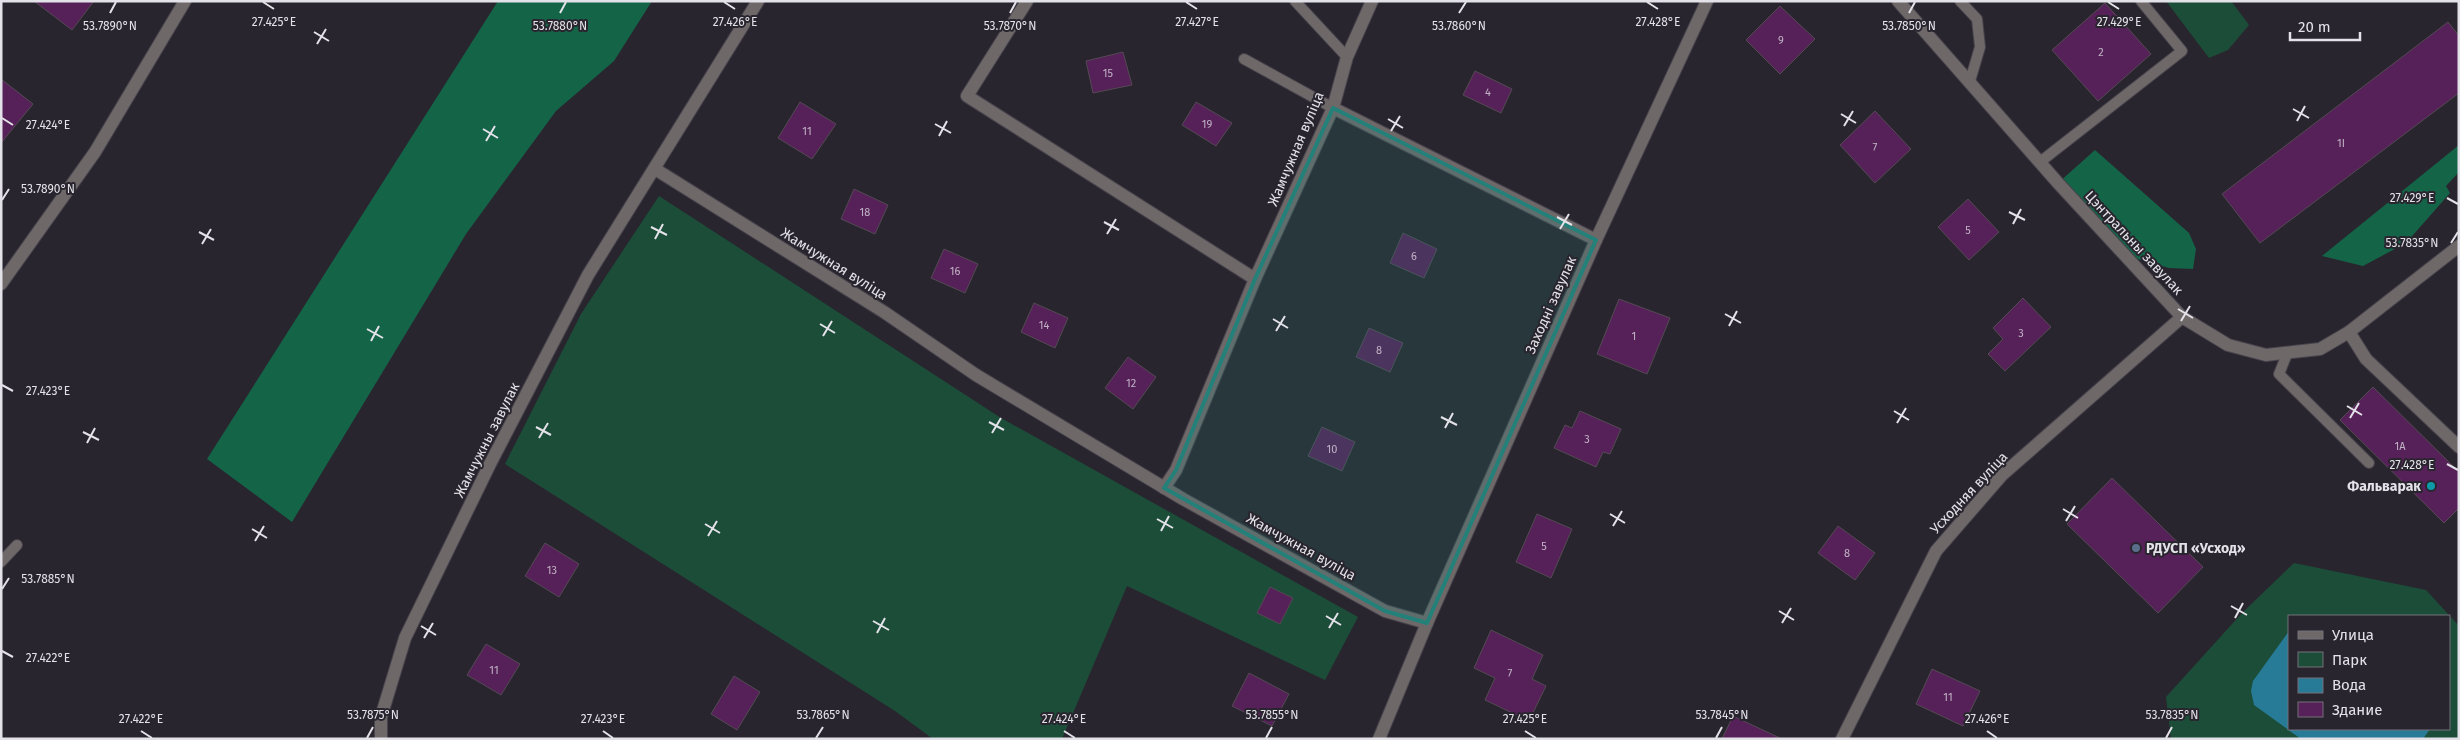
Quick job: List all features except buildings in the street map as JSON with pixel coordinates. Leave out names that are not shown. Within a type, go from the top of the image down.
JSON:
[{"type":"street","points":[[1,284],[95,152],[185,1]]},
{"type":"street","points":[[655,169],[758,1]]},
{"type":"street","points":[[1027,1],[967,96],[1255,279]]},
{"type":"street","name":"Жамчужная вуліца","points":[[1164,488],[1176,470],[1255,279],[1333,108],[1347,57],[1372,1]]},
{"type":"street","name":"Заходні завулак","points":[[1427,623],[1596,240],[1707,1]]},
{"type":"street","name":"Цэнтральны завулак","points":[[1898,1],[2040,162],[2182,318],[2228,345],[2266,355],[2320,349],[2349,332],[2459,246]]},
{"type":"street","points":[[1333,108],[1596,240]]},
{"type":"street","name":"Жамчужная вуліца","points":[[655,169],[884,312],[976,374],[1164,488],[1385,611],[1427,623]]},
{"type":"street","name":"Жамчужны завулак","points":[[381,739],[381,717],[405,638],[490,464],[588,275],[655,169]]},
{"type":"street","name":"Усходняя вуліца","points":[[1842,739],[1936,551],[2002,476],[2182,318]]},
{"type":"street","points":[[2349,332],[2366,359],[2459,447]]},
{"type":"street","points":[[1379,739],[1427,623]]},
{"type":"lane","points":[[1296,1],[1347,57]]},
{"type":"lane","points":[[1960,1],[1977,19],[1980,47],[1970,81]]},
{"type":"lane","points":[[2040,162],[2182,51],[2141,1]]},
{"type":"lane","points":[[1244,59],[1333,108]]},
{"type":"lane","points":[[2287,354],[2279,374],[2369,462]]},
{"type":"lane","points":[[1,562],[17,545]]},
{"type":"highlighted area","points":[[1333,108],[1596,240],[1427,623],[1385,611],[1164,488],[1176,470],[1255,279]]},
{"type":"green space","points":[[498,1],[652,1],[614,61],[556,111],[466,234],[292,522],[207,459]]},
{"type":"green space","points":[[2166,1],[2231,1],[2249,25],[2228,50],[2209,58]]},
{"type":"green space","points":[[2459,145],[2459,172],[2446,186],[2450,193],[2406,243],[2363,266],[2322,256]]},
{"type":"green space","points":[[2095,150],[2189,233],[2196,249],[2193,269],[2169,268],[2124,255],[2058,183]]},
{"type":"green space","points":[[659,196],[1001,418],[1358,617],[1325,680],[1127,586],[1062,739],[933,739],[895,711],[505,464],[581,314]]},
{"type":"green space","points":[[2294,563],[2426,590],[2449,615],[2288,615],[2288,730],[2450,730],[2450,616],[2459,626],[2459,739],[2171,739],[2166,697],[2242,613]]},
{"type":"water","points":[[2288,632],[2288,730],[2254,705],[2251,691],[2253,681]]},
{"type":"water","points":[[2289,730],[2429,730],[2423,739],[2301,739]]},
{"type":"place","name":"Фальварак","points":[[2431,486]]},
{"type":"place","name":"РДУСП «Усход»","points":[[2136,548]]}]
